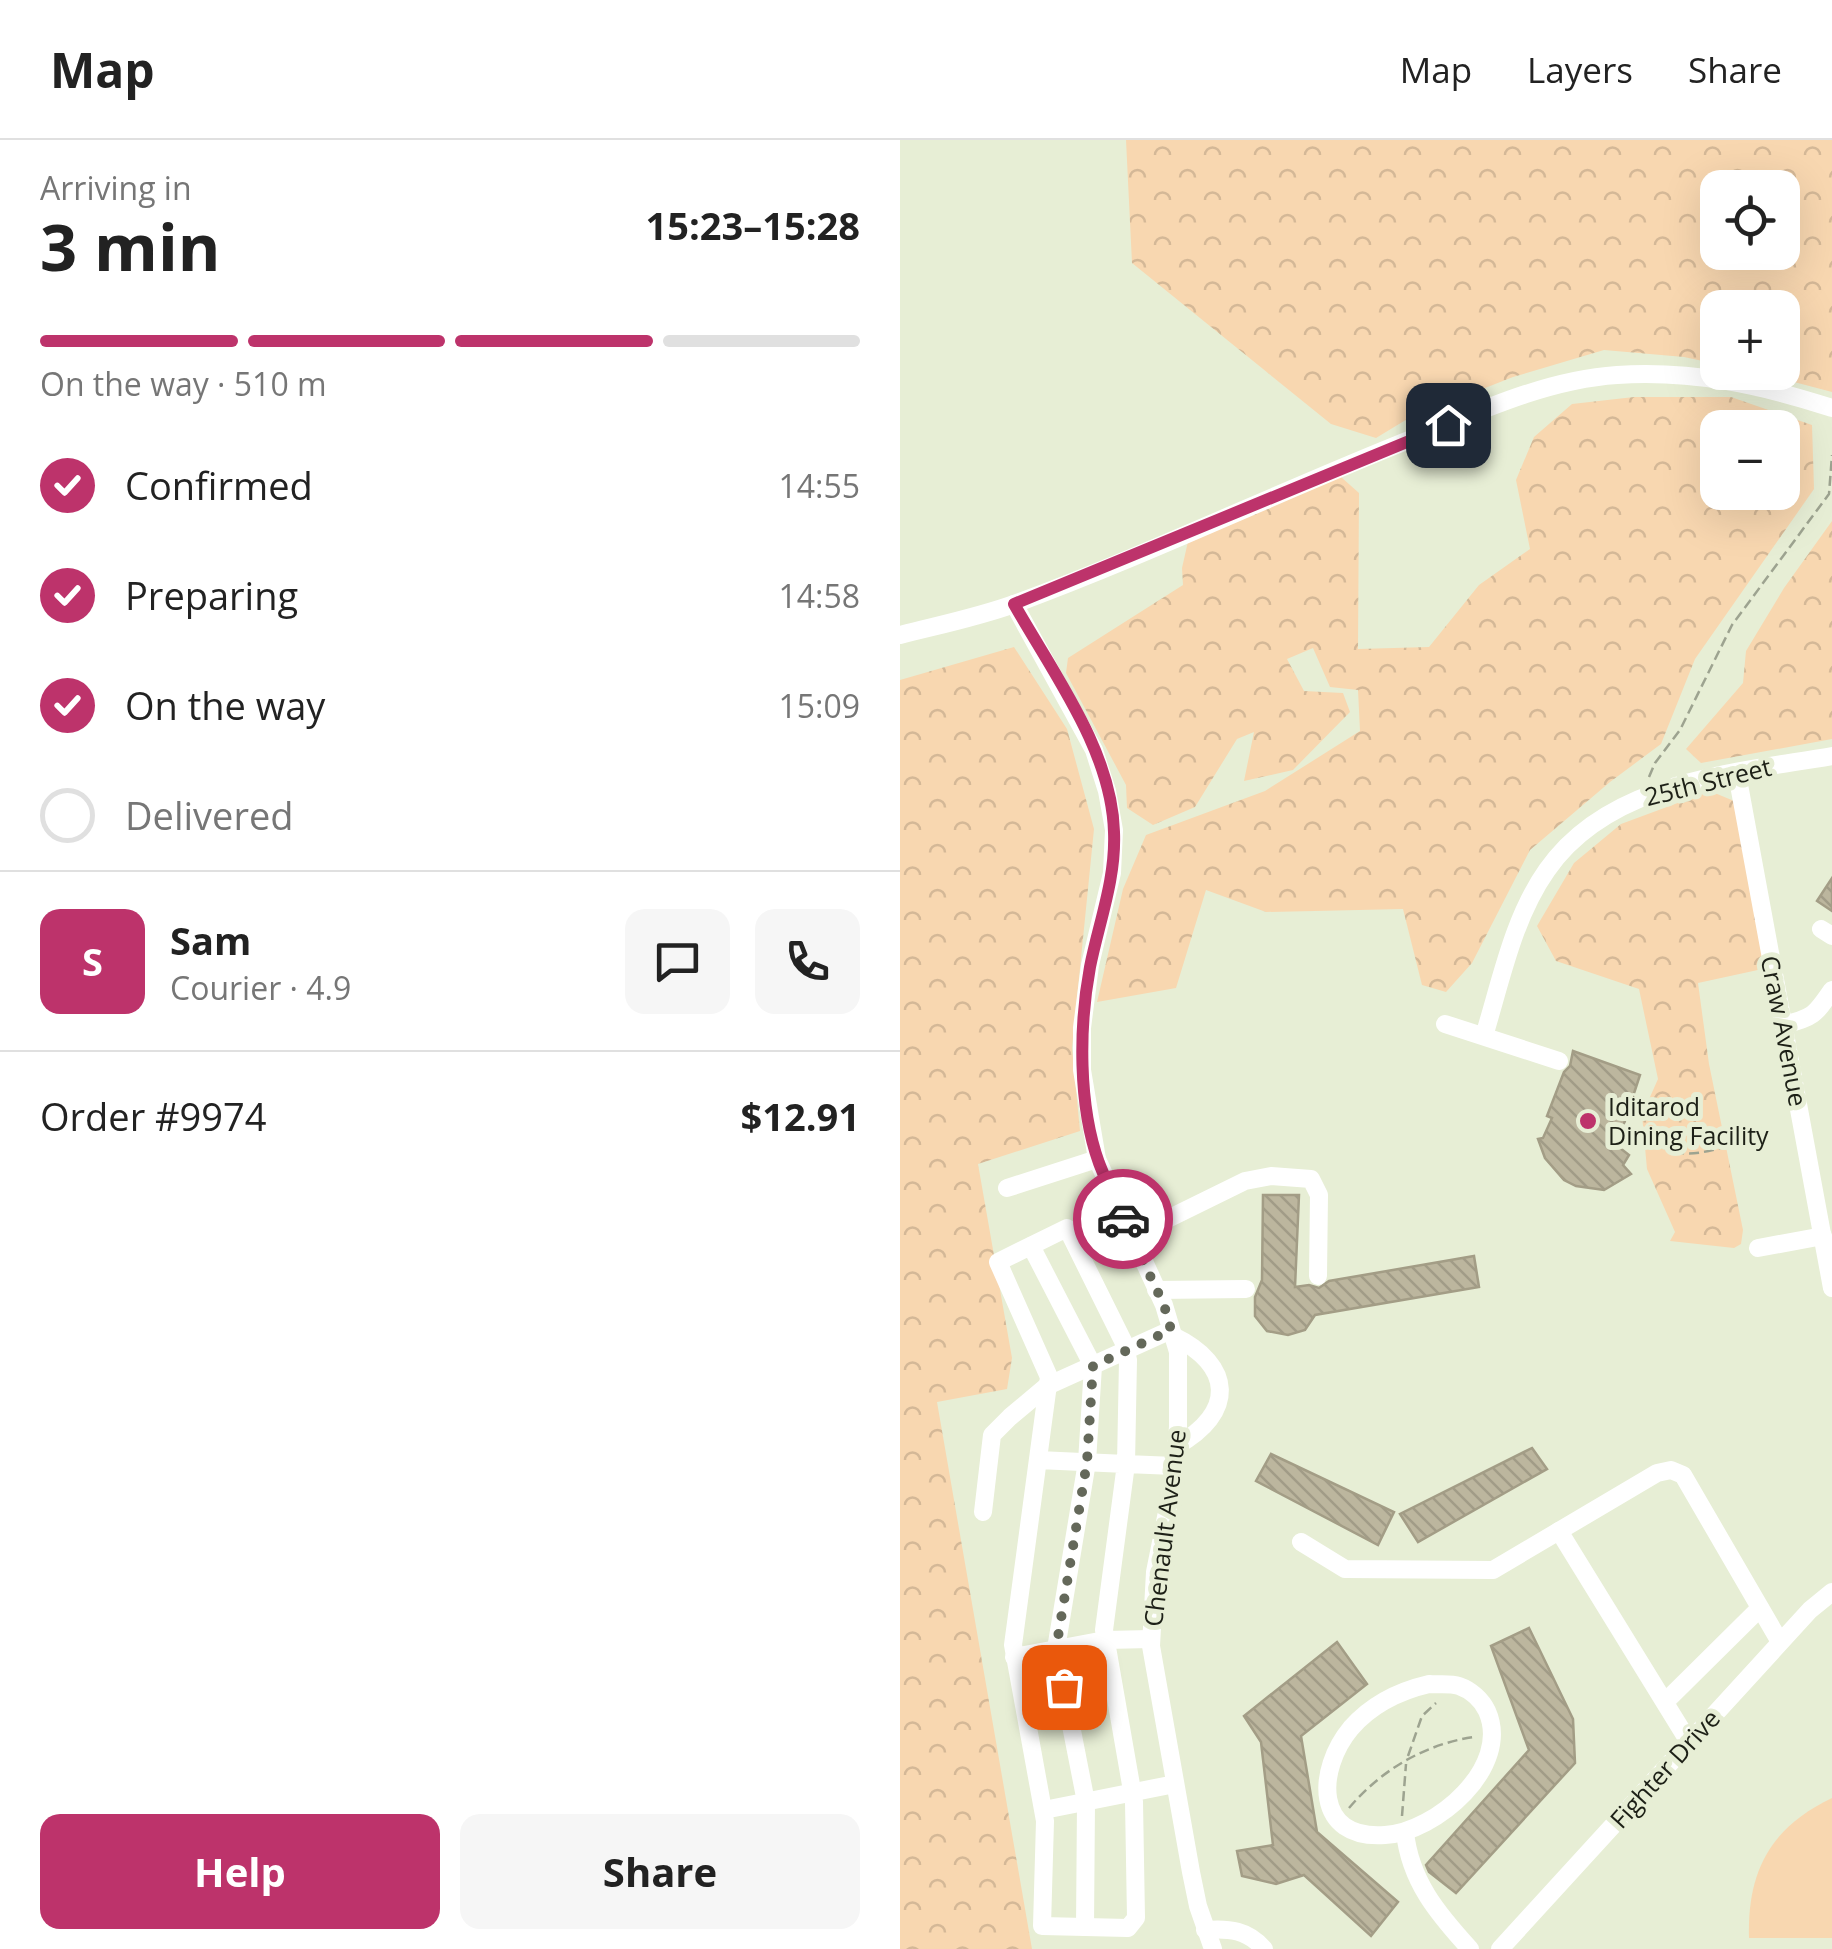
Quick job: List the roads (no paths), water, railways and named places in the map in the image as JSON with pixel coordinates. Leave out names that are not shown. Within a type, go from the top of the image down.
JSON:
[{"type":"street","points":[[900,634],[1014,604],[1348,465],[1515,399],[1568,383],[1615,375],[1682,374],[1739,381],[1832,408]]},
{"type":"street","name":"Chenault Avenue","points":[[1014,604],[1094,750],[1108,791],[1114,830],[1112,873],[1090,966],[1082,1028],[1082,1070],[1097,1159],[1156,1290],[1178,1352],[1176,1446],[1155,1572],[1151,1639],[1191,1872],[1213,1949]]},
{"type":"street","name":"25th Street","points":[[1484,1036],[1520,922],[1546,870],[1585,828],[1610,810],[1650,794],[1832,756]]},
{"type":"street","name":"Craw Avenue","points":[[1737,774],[1832,1288]]},
{"type":"street","points":[[1783,1026],[1809,1019],[1832,990]]},
{"type":"street","points":[[1446,1024],[1559,1061]]},
{"type":"street","points":[[1007,1188],[1097,1159]]},
{"type":"street","points":[[1131,1237],[1245,1181],[1271,1176],[1311,1179],[1319,1196],[1318,1276]]},
{"type":"street","points":[[1066,1228],[1126,1351],[1126,1464],[1104,1630],[1132,1794],[1136,1918],[1128,1928],[1042,1926],[1044,1810],[1014,1656],[1049,1377],[998,1262],[1066,1228]]},
{"type":"street","points":[[1758,1248],[1823,1236]]},
{"type":"street","points":[[1031,1246],[1093,1366],[1087,1462],[1056,1649],[1086,1802],[1085,1927]]},
{"type":"street","points":[[1156,1290],[1246,1288]]},
{"type":"street","points":[[983,1512],[992,1435],[1048,1386],[1172,1333],[1205,1355],[1219,1376],[1219,1399],[1213,1415],[1199,1434],[1176,1446]]},
{"type":"street","points":[[1038,1460],[1174,1466]]},
{"type":"street","points":[[1301,1542],[1345,1569],[1493,1570],[1657,1473],[1671,1470],[1683,1476],[1780,1642]]},
{"type":"street","points":[[1559,1531],[1689,1742]]},
{"type":"street","name":"Fighter Drive","points":[[1500,1949],[1780,1642],[1832,1592]]},
{"type":"street","points":[[1665,1702],[1760,1608]]},
{"type":"street","points":[[1014,1656],[1105,1640],[1151,1639]]},
{"type":"street","points":[[1429,1684],[1458,1686],[1482,1702],[1489,1715],[1491,1738],[1486,1758],[1465,1793],[1433,1818],[1405,1832],[1367,1835],[1338,1820],[1328,1803],[1327,1770],[1352,1727],[1375,1706],[1404,1690],[1429,1684]]},
{"type":"street","points":[[1044,1810],[1175,1784]]},
{"type":"street","points":[[1405,1832],[1410,1866],[1418,1882],[1443,1920],[1470,1949]]},
{"type":"street","points":[[1205,1930],[1228,1928],[1246,1933],[1264,1949]]},
{"type":"place","name":"Iditarod Dining Facility","points":[[1588,1121]]}]
